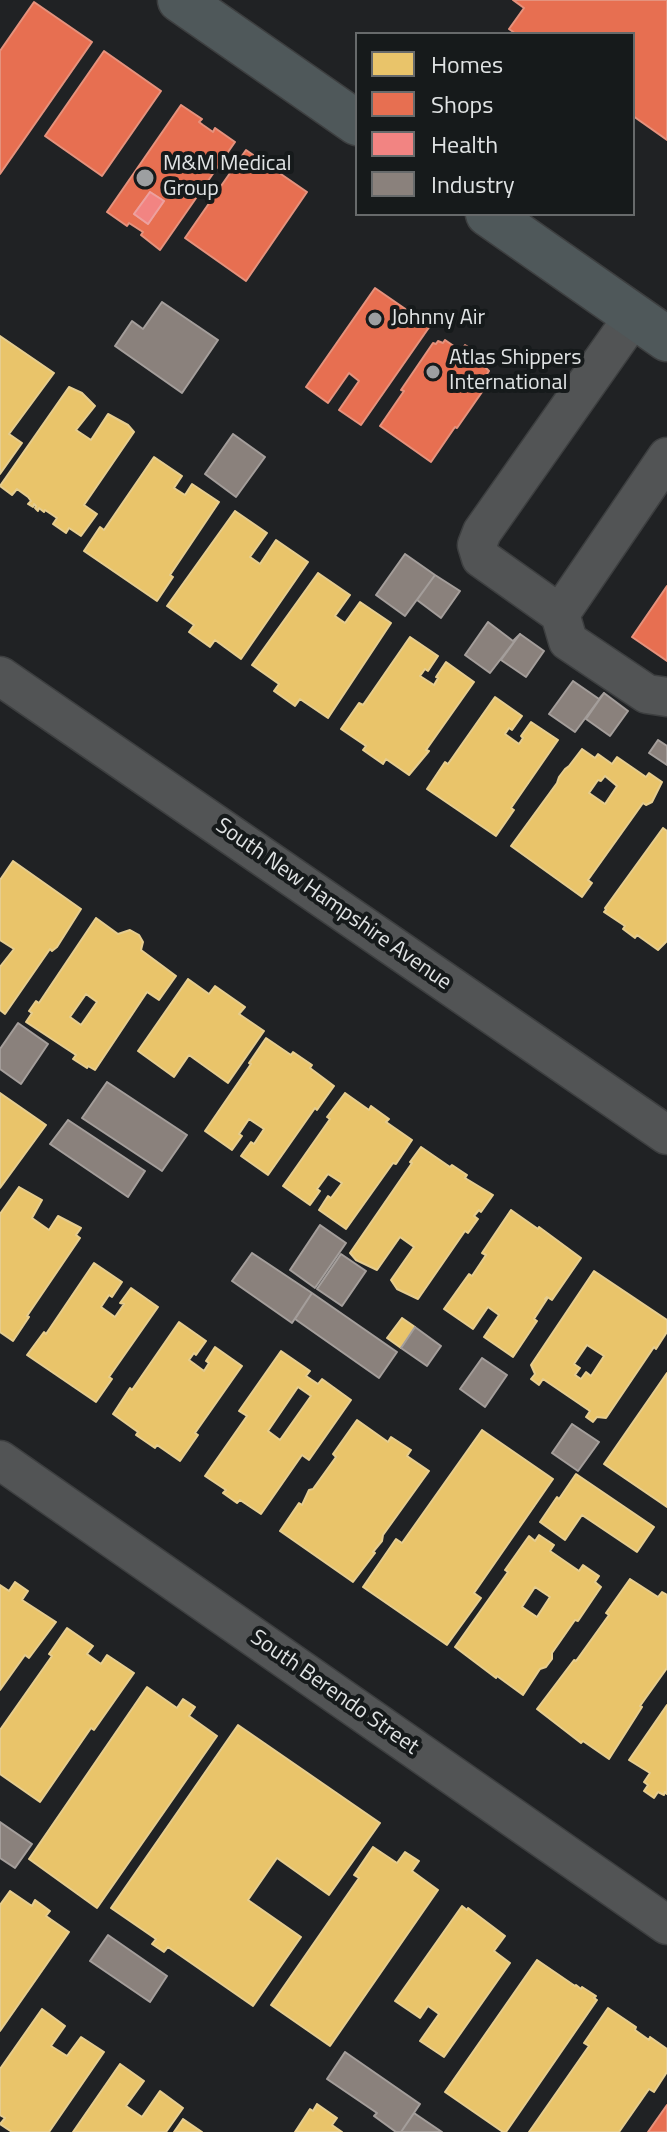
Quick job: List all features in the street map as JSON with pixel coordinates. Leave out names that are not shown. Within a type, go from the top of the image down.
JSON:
[{"type":"main road","points":[[180,0],[355,122]]},
{"type":"main road","points":[[491,216],[650,327]]},
{"type":"street","points":[[650,327],[482,532],[477,545],[481,558],[560,614],[568,641],[647,694],[667,697]]},
{"type":"street","points":[[560,614],[667,457]]},
{"type":"street","name":"South New Hampshire Avenue","points":[[0,676],[667,1135]]},
{"type":"street","name":"South Berendo Street","points":[[0,1460],[667,1925]]},
{"type":"building: Homes","points":[[0,336],[54,373],[9,434],[22,443],[0,474]]},
{"type":"building: Homes","points":[[69,387],[82,393],[95,406],[76,430],[91,440],[108,414],[134,432],[84,505],[97,514],[81,536],[69,528],[66,533],[53,524],[57,518],[45,510],[39,508],[38,511],[34,504],[33,507],[28,504],[31,501],[17,489],[12,495],[0,486]]},
{"type":"building: Homes","points":[[154,457],[182,476],[174,488],[185,495],[192,484],[219,502],[170,575],[173,577],[157,601],[84,551],[100,527],[104,530]]},
{"type":"building: Homes","points":[[235,511],[267,533],[250,557],[260,564],[276,540],[308,562],[241,659],[215,640],[210,647],[189,632],[194,625],[167,606]]},
{"type":"building: Homes","points":[[318,573],[350,595],[335,616],[345,623],[360,602],[391,623],[328,718],[300,699],[295,706],[274,691],[279,684],[252,665]]},
{"type":"building: Homes","points":[[410,637],[438,656],[428,671],[425,669],[420,676],[434,685],[446,662],[474,682],[426,750],[429,751],[409,775],[386,759],[383,764],[363,750],[366,746],[341,729],[359,703],[363,705]]},
{"type":"building: Homes","points":[[495,697],[522,716],[505,734],[519,744],[531,722],[558,740],[511,808],[514,810],[496,836],[427,789]]},
{"type":"building: Homes","points":[[582,749],[595,758],[598,754],[612,764],[617,757],[646,777],[649,773],[662,782],[652,802],[643,803],[588,880],[592,883],[582,897],[511,846]],"holes":[[[605,776],[617,786],[605,804],[589,793]]]},
{"type":"building: Homes","points":[[663,828],[667,831],[667,941],[658,950],[637,935],[635,938],[623,929],[625,926],[604,912]]},
{"type":"building: Homes","points":[[13,861],[81,909],[57,947],[52,951],[50,949],[5,1014],[0,1010],[0,967],[14,949],[0,940],[0,880]]},
{"type":"building: Homes","points":[[96,918],[118,934],[130,930],[139,935],[143,942],[141,950],[176,976],[159,1000],[147,992],[95,1070],[73,1059],[76,1055],[26,1022],[32,1013],[29,1011],[36,1001],[39,1003]],"holes":[[[86,994],[97,1002],[81,1025],[70,1017]]]},
{"type":"building: Homes","points":[[188,979],[209,994],[215,986],[245,1007],[239,1014],[264,1031],[228,1083],[189,1055],[174,1077],[138,1051]]},
{"type":"building: Homes","points":[[266,1038],[312,1065],[310,1068],[334,1086],[268,1175],[241,1156],[264,1129],[249,1119],[232,1150],[205,1131]]},
{"type":"building: Homes","points":[[0,1093],[46,1125],[0,1188]]},
{"type":"building: Homes","points":[[345,1093],[369,1110],[371,1106],[389,1119],[386,1122],[412,1140],[346,1229],[319,1210],[342,1183],[328,1174],[310,1205],[283,1186]]},
{"type":"building: Homes","points":[[421,1147],[493,1195],[481,1212],[479,1210],[474,1216],[478,1219],[468,1233],[465,1231],[418,1299],[397,1289],[391,1280],[414,1247],[400,1237],[377,1270],[356,1260],[350,1253]]},
{"type":"building: Homes","points":[[19,1187],[42,1200],[32,1218],[49,1230],[58,1216],[81,1228],[76,1235],[80,1238],[13,1341],[0,1332],[0,1214]]},
{"type":"building: Homes","points":[[511,1210],[581,1258],[552,1300],[545,1299],[534,1319],[537,1321],[513,1357],[484,1337],[499,1315],[488,1307],[473,1329],[444,1309],[469,1274],[472,1276],[486,1255],[482,1253]]},
{"type":"building: Homes","points":[[94,1263],[122,1282],[101,1307],[115,1317],[131,1288],[158,1307],[109,1377],[112,1379],[96,1402],[27,1355],[44,1332],[46,1334]]},
{"type":"building: Homes","points":[[594,1271],[667,1320],[667,1332],[606,1418],[597,1417],[593,1422],[586,1417],[590,1411],[543,1379],[539,1385],[531,1379],[535,1374],[531,1365]],"holes":[[[587,1345],[604,1356],[591,1376],[586,1372],[581,1379],[575,1375],[580,1368],[574,1364]]]},
{"type":"building: Homes","points":[[402,1318],[415,1327],[401,1348],[387,1338]]},
{"type":"building: Homes","points":[[179,1322],[206,1341],[189,1360],[204,1371],[215,1347],[242,1366],[195,1433],[198,1435],[180,1461],[136,1435],[138,1432],[113,1414]]},
{"type":"building: Homes","points":[[281,1351],[310,1371],[306,1376],[318,1384],[322,1379],[351,1400],[309,1460],[302,1455],[261,1514],[240,1500],[237,1503],[223,1493],[226,1490],[205,1476],[247,1416],[239,1411]],"holes":[[[298,1387],[311,1396],[280,1440],[268,1431]]]},
{"type":"building: Homes","points":[[667,1373],[667,1507],[604,1464]]},
{"type":"building: Homes","points":[[357,1420],[388,1442],[391,1437],[411,1450],[407,1456],[429,1471],[353,1582],[280,1531],[336,1457],[333,1454]]},
{"type":"building: Homes","points":[[482,1430],[553,1479],[474,1593],[481,1598],[447,1645],[363,1587],[396,1539],[402,1543]]},
{"type":"building: Homes","points":[[576,1474],[654,1527],[637,1552],[582,1515],[565,1540],[540,1522]]},
{"type":"building: Homes","points":[[539,1535],[554,1545],[550,1551],[579,1571],[583,1565],[599,1576],[595,1582],[601,1587],[552,1653],[552,1659],[540,1669],[523,1695],[455,1647],[508,1572],[505,1570],[529,1536],[535,1541]],"holes":[[[535,1587],[550,1597],[537,1617],[522,1607]]]},
{"type":"building: Homes","points":[[630,1579],[658,1597],[662,1592],[667,1595],[667,1668],[609,1759],[583,1741],[581,1743],[537,1709],[609,1615],[606,1613]]},
{"type":"building: Homes","points":[[15,1582],[28,1591],[22,1600],[56,1622],[29,1658],[25,1655],[0,1690],[0,1585],[9,1591]]},
{"type":"building: Homes","points":[[67,1628],[93,1646],[87,1654],[101,1664],[107,1655],[134,1673],[40,1802],[0,1774],[0,1730],[52,1656],[49,1654]]},
{"type":"building: Homes","points":[[147,1687],[177,1708],[183,1699],[195,1707],[189,1716],[217,1736],[97,1908],[29,1859]]},
{"type":"building: Homes","points":[[667,1705],[667,1794],[658,1792],[654,1798],[644,1791],[648,1785],[644,1782],[650,1773],[629,1760]]},
{"type":"building: Homes","points":[[238,1725],[380,1823],[329,1895],[277,1858],[248,1900],[301,1937],[253,2006],[168,1947],[164,1952],[152,1944],[156,1939],[111,1908]]},
{"type":"building: Homes","points":[[373,1847],[397,1863],[405,1852],[419,1861],[412,1871],[438,1890],[330,2046],[271,2005],[359,1878],[354,1875]]},
{"type":"building: Homes","points":[[10,1891],[32,1906],[35,1900],[50,1911],[46,1916],[69,1932],[0,2031],[0,1905]]},
{"type":"building: Homes","points":[[462,1906],[505,1936],[494,1951],[510,1963],[444,2057],[420,2041],[439,2014],[428,2006],[420,2018],[395,2001]]},
{"type":"building: Homes","points":[[537,1960],[575,1986],[596,1996],[594,1998],[597,2000],[506,2132],[503,2132],[445,2092]]},
{"type":"building: Homes","points":[[608,2008],[649,2040],[650,2037],[667,2049],[667,2072],[654,2092],[649,2089],[619,2132],[529,2132],[589,2046],[584,2043]]},
{"type":"building: Homes","points":[[42,2009],[65,2026],[51,2046],[67,2056],[81,2037],[104,2052],[49,2132],[12,2132],[0,2124],[5,2118],[0,2115],[0,2069]]},
{"type":"building: Homes","points":[[120,2064],[144,2081],[126,2106],[142,2117],[160,2091],[183,2108],[166,2132],[73,2132]]},
{"type":"building: Homes","points":[[317,2104],[337,2118],[332,2125],[342,2132],[295,2132],[310,2109],[313,2111]]},
{"type":"building: Homes","points":[[183,2119],[202,2132],[174,2132]]},
{"type":"building: Shops","points":[[513,0],[667,0],[667,140],[635,117],[635,32],[513,32],[509,29],[524,8]]},
{"type":"building: Shops","points":[[34,2],[92,42],[0,174],[0,51]]},
{"type":"building: Shops","points":[[104,51],[161,91],[102,176],[45,136]]},
{"type":"building: Shops","points":[[181,105],[202,119],[199,122],[213,132],[215,128],[235,142],[160,250],[141,235],[143,232],[129,223],[127,226],[107,212]],"holes":[[[150,192],[164,201],[148,224],[134,214]]]},
{"type":"building: Shops","points":[[246,150],[307,192],[246,281],[185,238]]},
{"type":"building: Shops","points":[[375,288],[430,326],[361,425],[339,410],[359,381],[349,373],[328,403],[306,387]]},
{"type":"building: Shops","points":[[445,340],[461,351],[465,345],[476,352],[472,359],[485,367],[490,376],[489,382],[431,462],[380,426],[433,343],[443,343]]},
{"type":"building: Shops","points":[[667,586],[667,661],[632,637]]},
{"type":"building: Shops","points":[[667,2105],[667,2132],[648,2132],[655,2122]]},
{"type":"building: Health","points":[[150,192],[164,201],[148,224],[134,214]]},
{"type":"building: Industry","points":[[162,302],[218,340],[182,393],[115,346],[132,321],[143,329]]},
{"type":"building: Industry","points":[[233,434],[265,457],[236,497],[205,474]]},
{"type":"building: Industry","points":[[405,554],[435,575],[405,616],[376,595]]},
{"type":"building: Industry","points":[[435,575],[460,591],[441,618],[417,600]]},
{"type":"building: Industry","points":[[488,622],[513,641],[520,634],[490,673],[465,655]]},
{"type":"building: Industry","points":[[520,634],[544,651],[526,677],[501,660]]},
{"type":"building: Industry","points":[[573,681],[599,699],[604,693],[575,732],[549,714]]},
{"type":"building: Industry","points":[[604,693],[628,711],[610,736],[586,719]]},
{"type":"building: Industry","points":[[658,740],[667,746],[667,765],[649,753]]},
{"type":"building: Industry","points":[[18,1023],[48,1044],[21,1084],[0,1069],[0,1049]]},
{"type":"building: Industry","points":[[107,1082],[187,1135],[162,1171],[82,1118]]},
{"type":"building: Industry","points":[[68,1120],[145,1171],[128,1197],[50,1144]]},
{"type":"building: Industry","points":[[320,1225],[346,1243],[315,1288],[290,1270]]},
{"type":"building: Industry","points":[[252,1253],[312,1293],[292,1323],[232,1281]]},
{"type":"building: Industry","points":[[341,1254],[366,1271],[342,1306],[317,1289]]},
{"type":"building: Industry","points":[[312,1293],[397,1352],[379,1378],[295,1319]]},
{"type":"building: Industry","points":[[415,1327],[441,1346],[427,1366],[401,1348]]},
{"type":"building: Industry","points":[[482,1358],[507,1375],[485,1407],[460,1389]]},
{"type":"building: Industry","points":[[572,1424],[599,1442],[578,1471],[552,1453]]},
{"type":"building: Industry","points":[[0,1822],[32,1844],[15,1868],[0,1858]]},
{"type":"building: Industry","points":[[108,1935],[167,1976],[150,2002],[90,1961]]},
{"type":"building: Industry","points":[[345,2052],[420,2104],[401,2132],[396,2132],[374,2116],[377,2113],[327,2079]]},
{"type":"building: Industry","points":[[414,2113],[442,2132],[401,2132]]},
{"type":"place","name":"M&M Medical Group","points":[[145,178]]},
{"type":"place","name":"Johnny Air","points":[[375,319]]},
{"type":"place","name":"Atlas Shippers International","points":[[433,372]]}]
